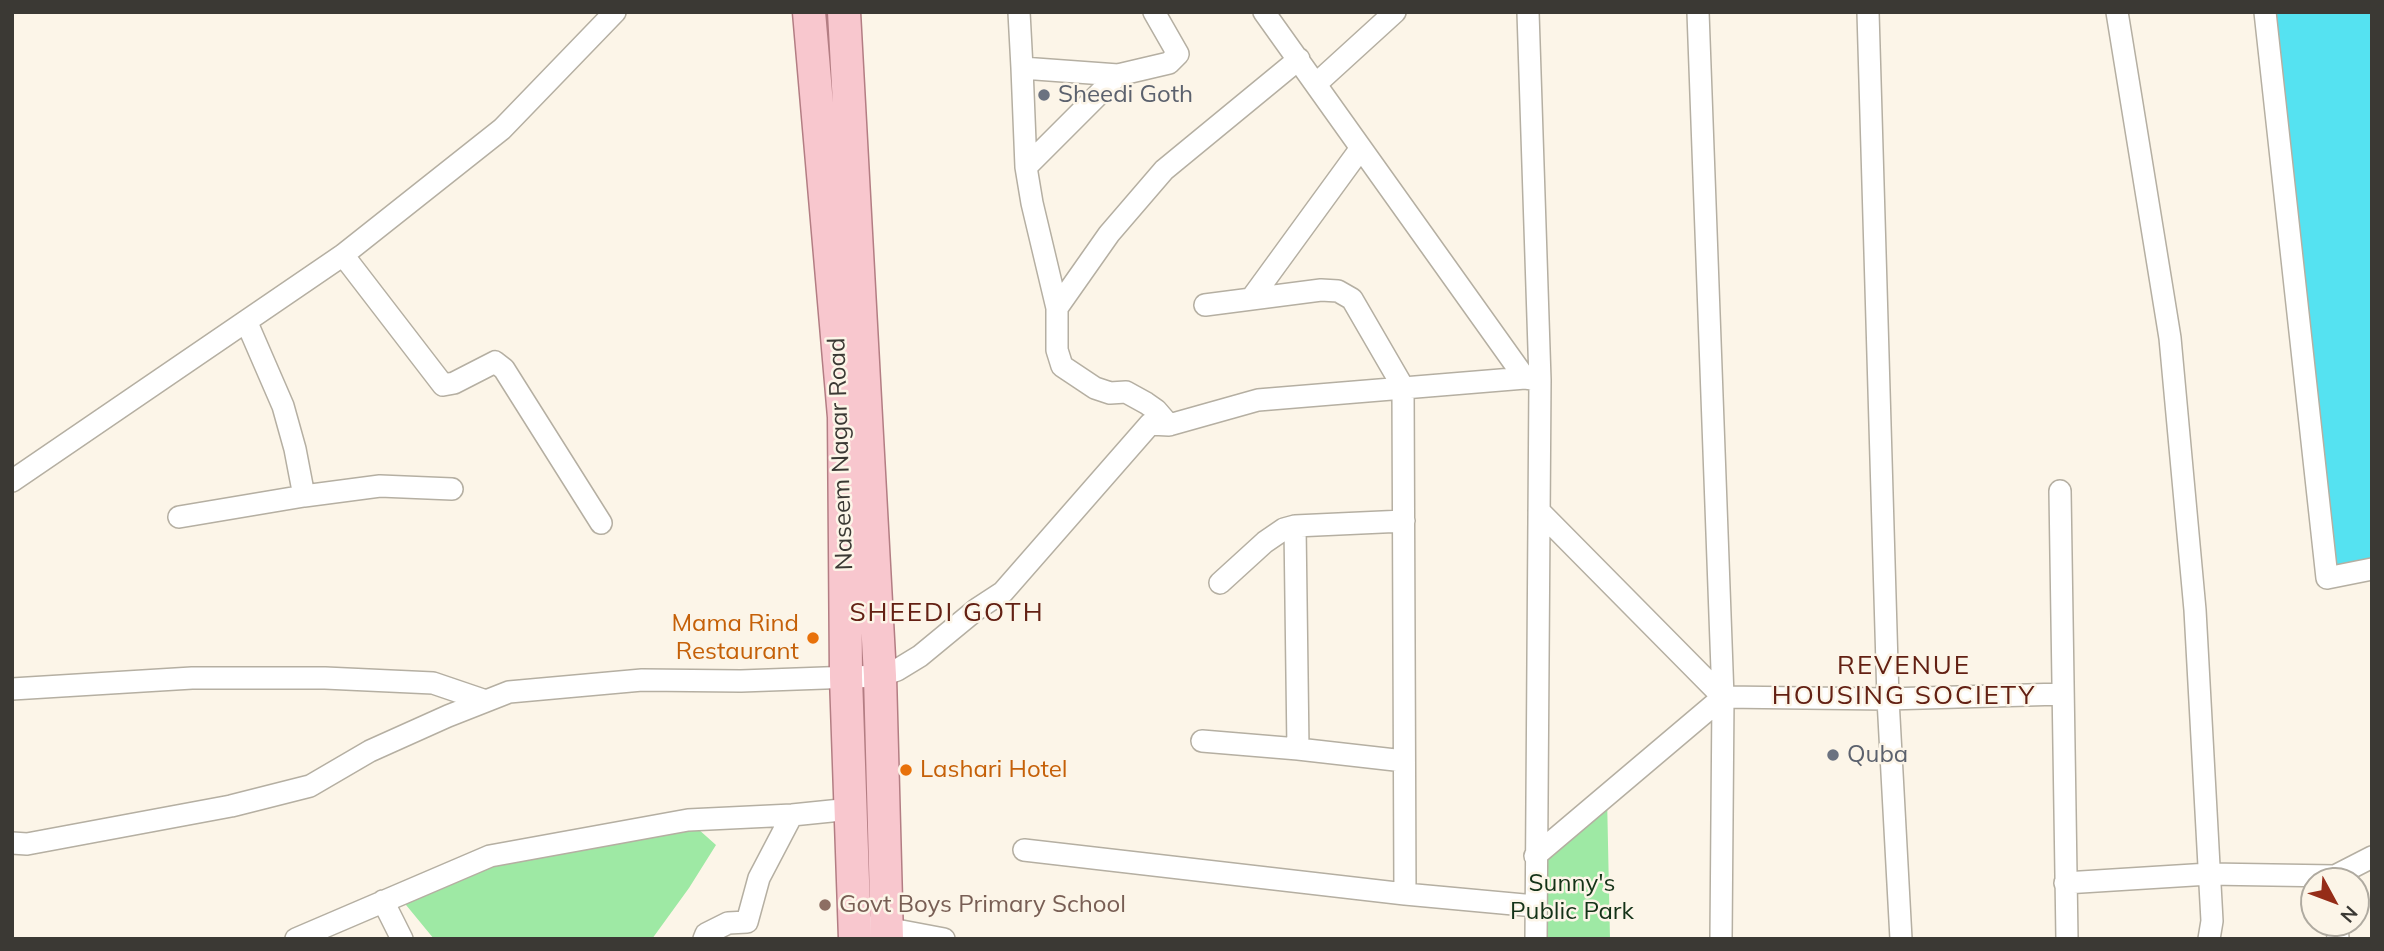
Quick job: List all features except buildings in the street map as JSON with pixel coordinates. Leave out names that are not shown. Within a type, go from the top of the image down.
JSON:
[{"type":"main road","name":"Naseem Nagar Road","points":[[809,12],[844,417],[846,677],[855,932]]},
{"type":"main road","name":"Naseem Nagar Road","points":[[844,12],[880,676],[887,933]]},
{"type":"street","points":[[12,481],[343,255],[502,129],[615,12]]},
{"type":"street","points":[[1019,12],[1026,167],[1032,203],[1058,308],[1057,350],[1062,366],[1095,388],[1110,393],[1126,392],[1146,403],[1169,425]]},
{"type":"street","points":[[1023,68],[1118,75],[1170,63],[1178,54],[1154,12]]},
{"type":"street","points":[[1264,12],[1361,148],[1533,379]]},
{"type":"street","points":[[1316,84],[1395,12]]},
{"type":"street","points":[[1528,12],[1533,379],[1539,511],[1536,939]]},
{"type":"street","points":[[1698,12],[1723,696],[1721,939]]},
{"type":"street","points":[[1868,12],[1888,699],[1901,939]]},
{"type":"street","points":[[2117,12],[2170,338],[2195,611],[2212,921],[2209,939]]},
{"type":"street","points":[[2265,12],[2327,578],[2372,569]]},
{"type":"street","points":[[1058,308],[1109,234],[1164,170],[1299,59]]},
{"type":"street","points":[[1026,167],[1118,75]]},
{"type":"street","points":[[1251,299],[1361,148]]},
{"type":"street","points":[[343,255],[443,384],[449,386],[495,362],[504,369],[601,523]]},
{"type":"street","points":[[1205,305],[1338,290],[1352,299],[1404,387],[1405,894]]},
{"type":"street","points":[[247,323],[283,406],[304,496]]},
{"type":"street","points":[[12,844],[27,844],[231,806],[310,786],[370,751],[509,692],[642,680],[741,681],[880,676],[897,670],[920,656],[977,609],[1003,592],[1150,424],[1169,425],[1258,400],[1533,379]]},
{"type":"street","points":[[179,517],[380,486],[453,489]]},
{"type":"street","points":[[2060,491],[2067,939]]},
{"type":"street","points":[[1539,511],[1723,696]]},
{"type":"street","points":[[1220,583],[1265,542],[1284,529],[1295,526],[1404,521]]},
{"type":"street","points":[[1295,526],[1298,749]]},
{"type":"street","points":[[12,689],[192,678],[325,678],[433,683],[486,701]]},
{"type":"street","points":[[1535,856],[1723,696],[1888,699],[2062,694]]},
{"type":"street","points":[[1202,741],[1404,761]]},
{"type":"street","points":[[296,939],[490,856],[688,820],[851,809]]},
{"type":"street","points":[[704,939],[706,934],[728,923],[746,930],[759,878],[792,815]]},
{"type":"street","points":[[1024,850],[1405,894],[1535,906]]},
{"type":"street","points":[[2354,867],[2372,857]]},
{"type":"street","points":[[2065,883],[2209,874],[2300,877]]},
{"type":"street","points":[[383,901],[402,939]]},
{"type":"street","points":[[855,932],[944,939]]},
{"type":"green space","name":"Sunny's Public Park","points":[[1607,796],[1610,939],[1536,939],[1535,856]]},
{"type":"green space","points":[[688,820],[716,845],[652,939],[434,939],[397,894],[490,856]]},
{"type":"water","points":[[2265,12],[2372,12],[2372,569],[2327,578]]},
{"type":"place","name":"Sheedi Goth","points":[[1044,95]]},
{"type":"place","name":"Mama Rind Restaurant","points":[[813,638]]},
{"type":"place","name":"Quba","points":[[1833,755]]},
{"type":"place","name":"Lashari Hotel","points":[[906,770]]},
{"type":"place","name":"Govt Boys Primary School","points":[[825,905]]},
{"type":"district","name":"SHEEDI GOTH","points":[[947,613]]},
{"type":"district","name":"REVENUE HOUSING SOCIETY","points":[[1904,681]]}]
